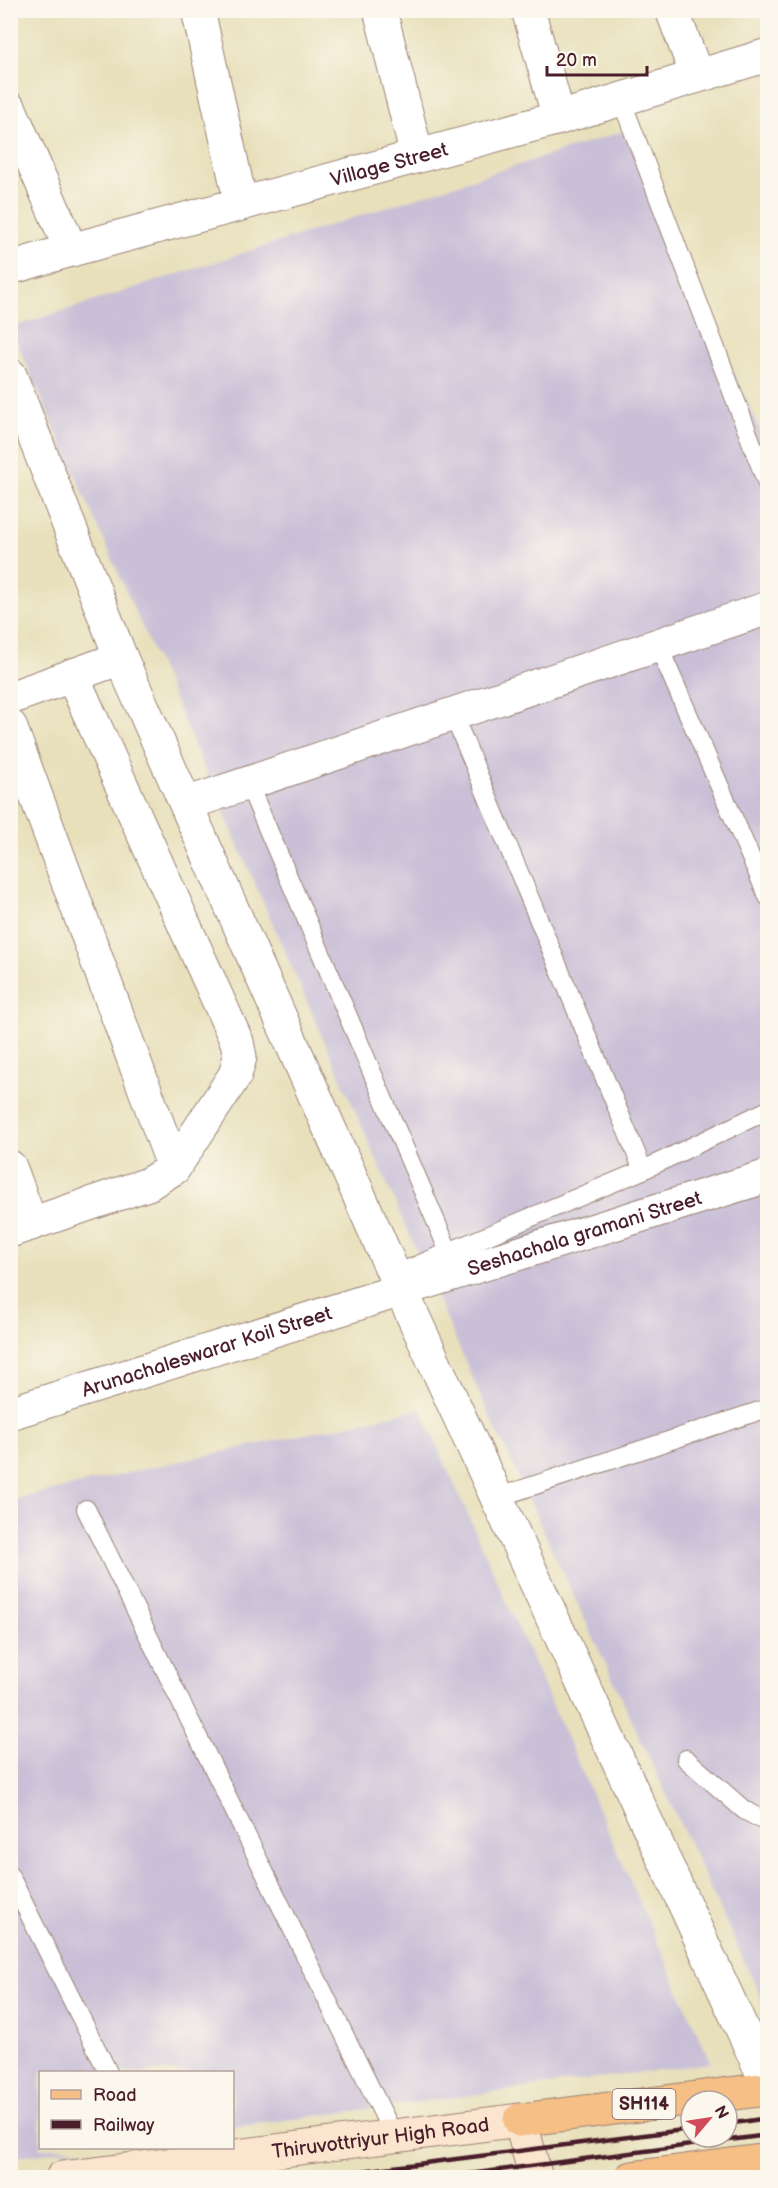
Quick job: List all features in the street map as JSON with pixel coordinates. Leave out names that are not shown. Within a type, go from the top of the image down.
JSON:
[{"type":"main road","name":"SH114","points":[[520,2120],[768,2087]]},
{"type":"main road","name":"Thiruvottriyur High Road","points":[[62,2178],[149,2157],[394,2136],[520,2120]]},
{"type":"main road","points":[[520,2120],[536,2178]]},
{"type":"main road","points":[[631,2178],[768,2160]]},
{"type":"street","points":[[198,10],[241,204]]},
{"type":"street","points":[[380,10],[417,156]]},
{"type":"street","points":[[528,10],[559,118]]},
{"type":"street","points":[[672,10],[697,76]]},
{"type":"street","name":"Village Street","points":[[10,268],[559,118],[768,55]]},
{"type":"street","points":[[10,109],[71,250]]},
{"type":"street","points":[[10,375],[121,658],[397,1283],[768,2087]]},
{"type":"street","points":[[186,804],[768,608]]},
{"type":"street","points":[[10,698],[121,658]]},
{"type":"street","points":[[10,1167],[21,1227],[148,1184],[174,1168],[235,1075],[240,1057],[237,1041],[72,675]]},
{"type":"street","points":[[10,726],[174,1168]]},
{"type":"street","name":"Seshachala gramani Street","points":[[397,1283],[768,1176]]},
{"type":"street","name":"Arunachaleswarar Koil Street","points":[[10,1413],[397,1283]]},
{"type":"lane","points":[[621,99],[768,486]]},
{"type":"lane","points":[[658,645],[768,897]]},
{"type":"lane","points":[[453,714],[643,1170]]},
{"type":"lane","points":[[248,783],[449,1252]]},
{"type":"lane","points":[[397,1283],[449,1252],[643,1170],[768,1110]]},
{"type":"lane","points":[[496,1498],[768,1408]]},
{"type":"lane","points":[[86,1509],[394,2136]]},
{"type":"lane","points":[[686,1759],[744,1810],[768,1823]]},
{"type":"lane","points":[[10,1876],[107,2071]]},
{"type":"shaded area","points":[[624,131],[767,446],[767,2010],[480,1395],[10,328]]},
{"type":"shaded area","points":[[421,1409],[711,2063],[234,2127],[234,2071],[39,2071],[39,2149],[76,2149],[11,2157],[10,1501],[149,1468]]},
{"type":"railway","points":[[739,2122],[768,2118]]},
{"type":"railway","points":[[307,2178],[679,2131]]},
{"type":"railway","points":[[438,2178],[768,2135]]}]
